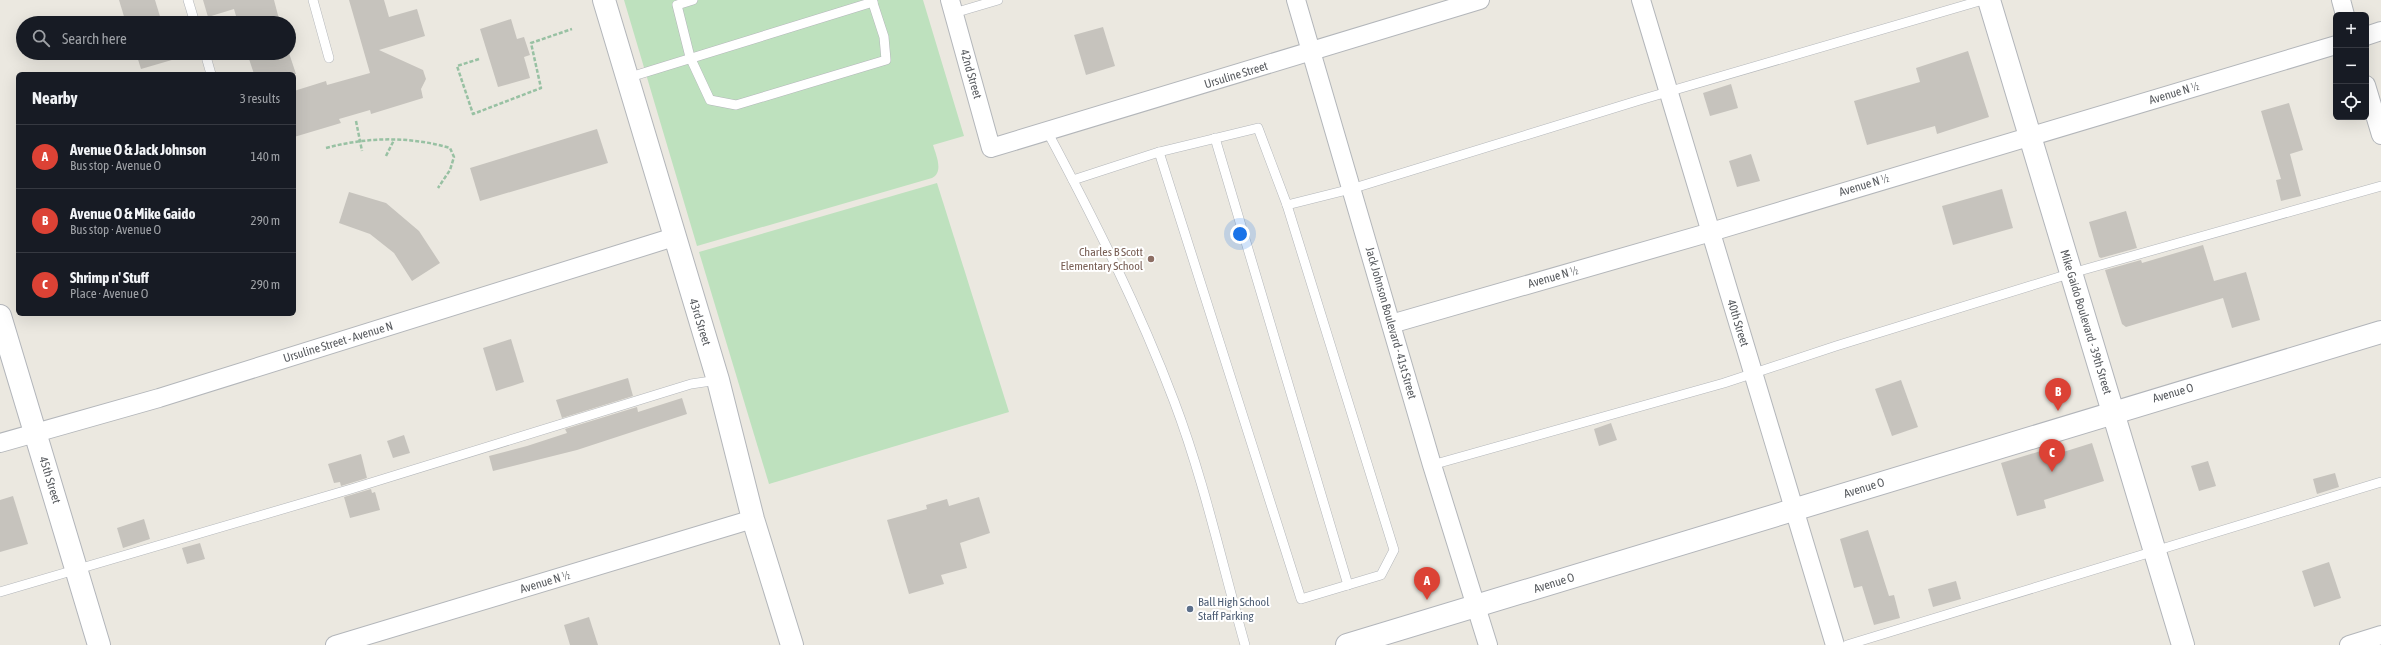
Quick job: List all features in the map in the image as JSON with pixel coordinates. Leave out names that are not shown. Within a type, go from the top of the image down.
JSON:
[{"type":"main road","name":"43rd Street","points":[[604,0],[718,380],[754,519],[792,645]]},
{"type":"main road","name":"Mike Gaido Boulevard - 39th Street","points":[[1989,0],[2182,645]]},
{"type":"main road","name":"45th Street","points":[[0,316],[99,645]]},
{"type":"main road","name":"Avenue O","points":[[1347,645],[1795,510],[2112,411],[2381,332]]},
{"type":"street","name":"Jack Johnson Boulevard - 41st Street","points":[[1296,0],[1432,465],[1488,645]]},
{"type":"street","name":"Ursuline Street","points":[[991,148],[1480,0]]},
{"type":"street","name":"40th Street","points":[[1641,0],[1670,92],[1835,645]]},
{"type":"street","points":[[2341,0],[2344,12]]},
{"type":"street","name":"42nd Street","points":[[952,7],[991,148]]},
{"type":"street","points":[[2369,35],[2381,31]]},
{"type":"street","name":"Avenue N ½","points":[[1391,324],[1711,232],[2333,46]]},
{"type":"street","points":[[2369,94],[2381,136]]},
{"type":"street","name":"Ursuline Street - Avenue N","points":[[0,443],[159,398],[674,237]]},
{"type":"street","name":"Avenue N ½","points":[[335,645],[754,519]]},
{"type":"street","points":[[2349,645],[2381,635]]},
{"type":"lane","points":[[188,0],[193,16]]},
{"type":"lane","points":[[313,0],[329,58]]},
{"type":"lane","points":[[627,78],[690,57],[872,1],[884,37],[886,60],[736,105],[710,100],[690,57],[677,5],[693,0]]},
{"type":"lane","points":[[952,7],[998,0]]},
{"type":"lane","points":[[1287,205],[1351,189],[1670,92],[1983,0]]},
{"type":"lane","points":[[207,60],[210,72]]},
{"type":"lane","points":[[1073,180],[1159,152],[1258,128],[1287,205],[1394,550],[1381,575],[1301,599],[1159,152]]},
{"type":"lane","points":[[1047,131],[1105,240],[1174,401],[1204,491],[1245,645]]},
{"type":"lane","points":[[1215,138],[1348,585]]},
{"type":"lane","points":[[1432,465],[1753,373],[2072,274],[2381,186]]},
{"type":"lane","points":[[0,592],[344,491],[691,384],[718,380]]},
{"type":"lane","points":[[1847,645],[2154,550],[2381,482]]},
{"type":"path","points":[[479,59],[457,66],[473,114],[541,88],[531,43],[572,29]]},
{"type":"path","points":[[356,121],[362,151]]},
{"type":"path","points":[[386,156],[394,140]]},
{"type":"path","points":[[326,148],[361,141],[394,140],[428,142],[450,148],[454,157],[450,170],[438,188]]},
{"type":"green space","points":[[624,0],[923,0],[964,136],[933,145],[938,163],[938,172],[932,178],[697,246]]},
{"type":"green space","points":[[937,183],[1009,412],[769,484],[699,252]]},
{"type":"building","points":[[119,0],[155,0],[160,16],[124,16]]},
{"type":"building","points":[[203,0],[274,0],[278,16],[236,16],[234,9],[208,16]]},
{"type":"building","points":[[349,0],[384,0],[389,17],[417,9],[425,36],[379,50],[423,70],[426,79],[421,89],[423,98],[371,114],[370,110],[339,119],[341,123],[296,136],[296,90],[326,81],[327,85],[370,73]]},
{"type":"building","points":[[511,19],[517,39],[524,37],[530,55],[524,57],[530,78],[498,87],[480,29]]},
{"type":"building","points":[[1103,27],[1115,66],[1086,75],[1074,35]]},
{"type":"building","points":[[1968,51],[1989,117],[1937,134],[1935,126],[1867,145],[1854,101],[1920,82],[1916,68]]},
{"type":"building","points":[[138,60],[172,60],[141,69]]},
{"type":"building","points":[[249,60],[291,60],[295,72],[253,72]]},
{"type":"building","points":[[1731,84],[1738,108],[1710,116],[1703,93]]},
{"type":"building","points":[[2289,103],[2303,150],[2290,154],[2301,196],[2281,201],[2276,180],[2281,179],[2261,111]]},
{"type":"building","points":[[597,129],[608,163],[480,201],[470,168]]},
{"type":"building","points":[[1751,154],[1760,181],[1737,187],[1729,161]]},
{"type":"building","points":[[2002,189],[2013,228],[1953,245],[1942,206]]},
{"type":"building","points":[[349,192],[386,203],[419,231],[440,263],[412,281],[394,253],[370,234],[339,223]]},
{"type":"building","points":[[2126,211],[2137,248],[2101,258],[2099,257],[2089,222]]},
{"type":"building","points":[[2203,245],[2214,281],[2246,272],[2260,320],[2232,328],[2223,298],[2126,327],[2122,324],[2105,270],[2141,260],[2142,263]]},
{"type":"building","points":[[511,339],[524,382],[496,391],[483,348]]},
{"type":"building","points":[[628,378],[633,396],[562,418],[556,400]]},
{"type":"building","points":[[1901,380],[1918,427],[1892,436],[1875,389]]},
{"type":"building","points":[[682,398],[687,414],[577,450],[493,471],[489,456],[567,433],[565,429],[637,407],[638,412]]},
{"type":"building","points":[[1611,423],[1617,440],[1599,446],[1594,429]]},
{"type":"building","points":[[404,435],[410,453],[393,458],[387,441]]},
{"type":"building","points":[[2092,443],[2104,481],[2044,500],[2046,508],[2017,516],[2001,463],[2044,450],[2044,458]]},
{"type":"building","points":[[361,454],[367,478],[341,486],[340,482],[334,483],[328,464]]},
{"type":"building","points":[[2208,461],[2216,486],[2199,491],[2191,466]]},
{"type":"building","points":[[2335,473],[2339,487],[2317,494],[2313,479]]},
{"type":"building","points":[[371,489],[372,493],[375,492],[380,510],[350,518],[344,497]]},
{"type":"building","points":[[13,496],[28,544],[0,552],[0,500]]},
{"type":"building","points":[[979,497],[990,533],[960,543],[967,568],[941,575],[944,584],[909,594],[887,520],[927,509],[926,505],[947,499],[949,506]]},
{"type":"building","points":[[144,519],[150,539],[123,548],[117,528]]},
{"type":"building","points":[[1868,530],[1889,596],[1894,595],[1900,618],[1874,625],[1862,586],[1854,588],[1840,539]]},
{"type":"building","points":[[200,543],[205,559],[187,564],[182,548]]},
{"type":"building","points":[[2329,562],[2341,598],[2314,607],[2302,571]]},
{"type":"building","points":[[1956,581],[1961,599],[1933,607],[1928,589]]},
{"type":"building","points":[[589,617],[598,645],[570,645],[564,625]]},
{"type":"place","name":"Charles B Scott Elementary School","points":[[1151,259]]},
{"type":"place","name":"Avenue O & Mike Gaido","points":[[2058,411]]},
{"type":"place","name":"Shrimp n' Stuff","points":[[2052,472]]},
{"type":"place","name":"Avenue O & Jack Johnson","points":[[1427,600]]},
{"type":"place","name":"Ball High School Staff Parking","points":[[1190,609]]}]
